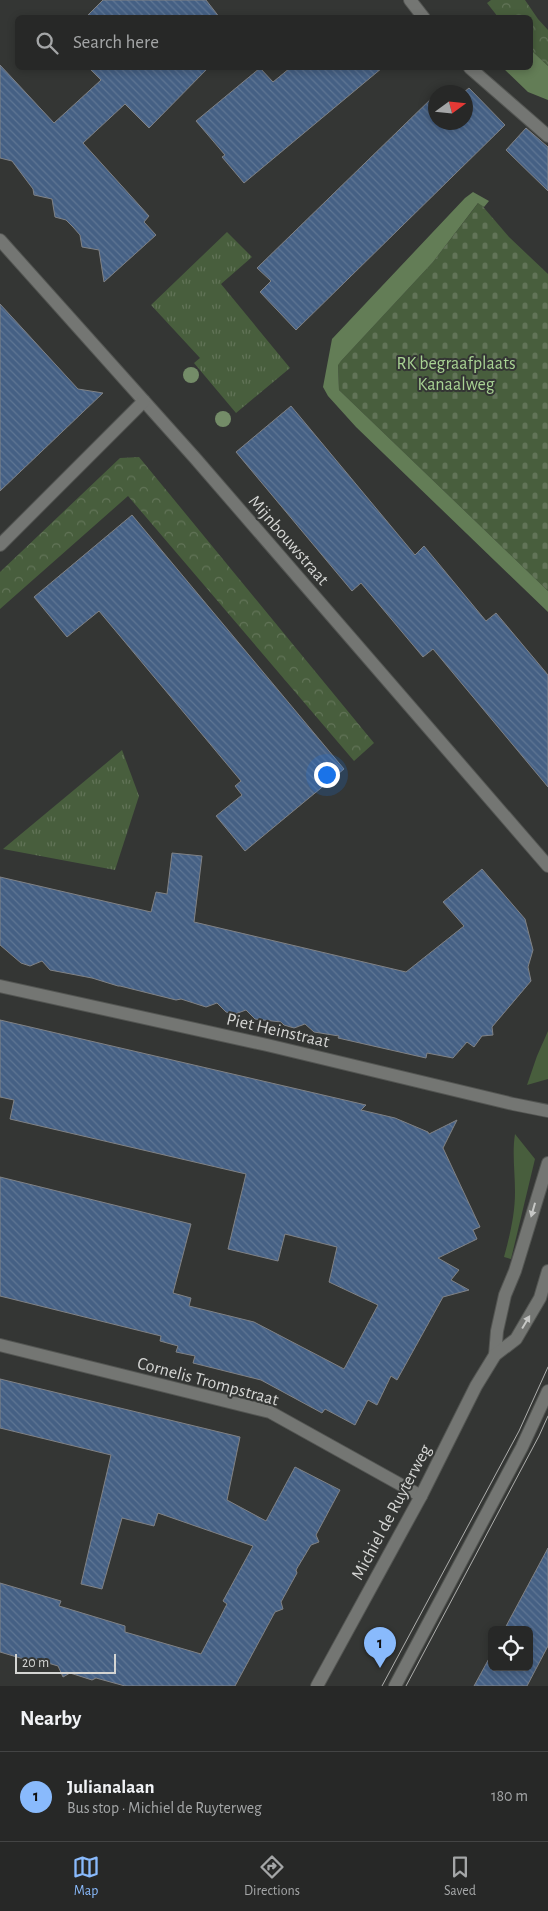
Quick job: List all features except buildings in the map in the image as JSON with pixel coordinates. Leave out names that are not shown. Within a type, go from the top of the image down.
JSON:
[{"type":"street","points":[[410,0],[422,15]]},
{"type":"street","points":[[472,70],[548,136]]},
{"type":"street","name":"Mijnbouwstraat","points":[[0,240],[144,401],[548,866]]},
{"type":"street","points":[[0,545],[144,401]]},
{"type":"street","name":"Piet Heinstraat","points":[[0,986],[267,1045],[548,1111]]},
{"type":"street","name":"Michiel de Ruyterweg","points":[[317,1686],[421,1496],[476,1386],[494,1355],[505,1295],[515,1271],[548,1163]]},
{"type":"street","name":"Michiel de Ruyterweg","points":[[494,1355],[516,1339],[540,1298],[548,1271]]},
{"type":"street","name":"Cornelis Trompstraat","points":[[0,1345],[270,1412],[421,1496]]},
{"type":"street","points":[[395,1686],[522,1447],[548,1391]]},
{"type":"green space","points":[[491,0],[525,0],[548,30],[548,66],[533,52],[533,15],[496,15],[487,3]]},
{"type":"green space","name":"RK begraafplaats Kanaalweg","points":[[479,202],[509,237],[548,274],[548,591],[339,390],[338,364],[433,262]]},
{"type":"green space","points":[[227,232],[252,257],[221,284],[290,368],[236,413],[194,363],[200,358],[151,305]]},
{"type":"green space","points":[[139,457],[374,743],[354,761],[128,496],[0,609],[0,572],[120,458]]},
{"type":"green space","points":[[122,750],[139,796],[115,870],[3,849]]},
{"type":"green space","points":[[548,1031],[548,1079],[527,1085],[537,1056]]},
{"type":"green space","points":[[515,1134],[535,1159],[511,1259],[504,1257],[514,1208]]},
{"type":"shaded area","points":[[533,52],[548,66],[548,100],[528,92],[505,70],[533,70]]},
{"type":"shaded area","points":[[473,192],[489,201],[484,207],[478,203],[433,262],[341,361],[338,365],[339,390],[548,591],[548,612],[356,427],[328,396],[323,387],[332,339],[465,198]]},
{"type":"tram line","points":[[382,1686],[519,1431],[548,1367]]},
{"type":"tram line","points":[[406,1686],[548,1416]]},
{"type":"place","name":"Julianalaan","points":[[380,1668]]}]
